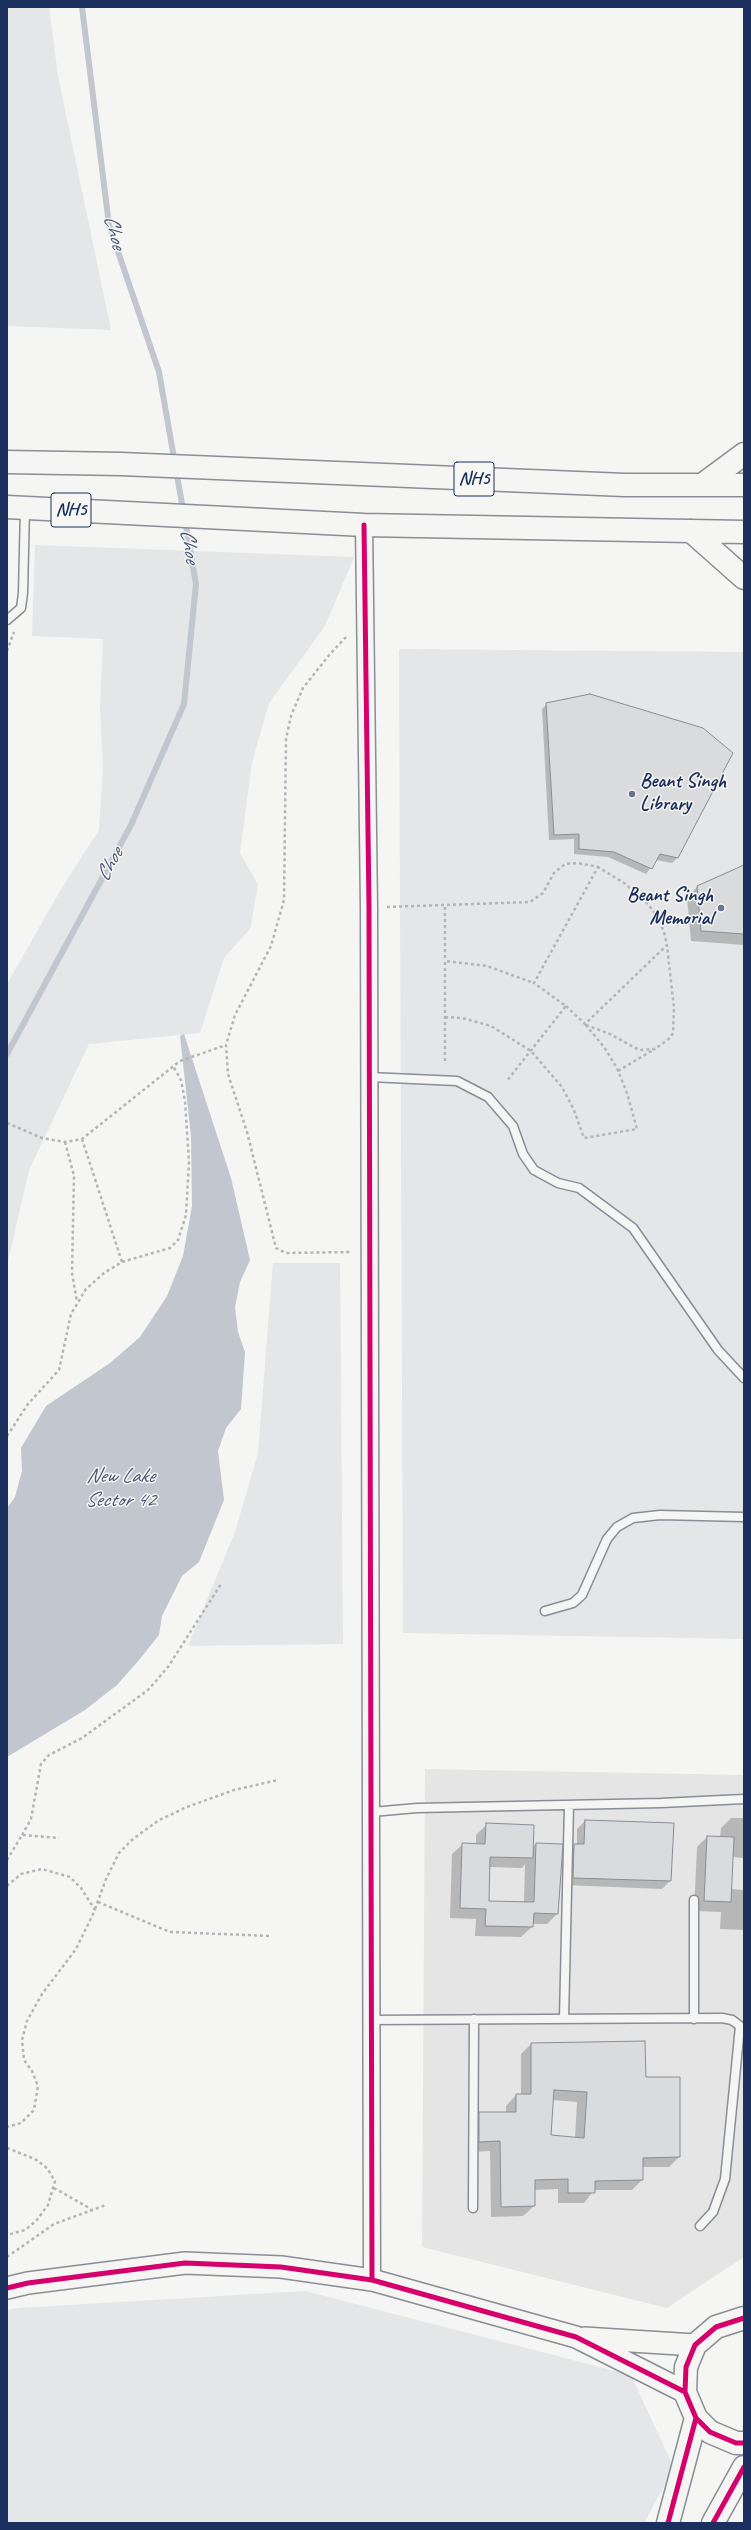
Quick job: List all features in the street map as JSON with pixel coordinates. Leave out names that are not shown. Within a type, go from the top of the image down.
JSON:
[{"type":"main road","points":[[702,485],[744,454]]},
{"type":"main road","name":"NH5","points":[[7,462],[121,464],[246,471],[625,485],[744,485]]},
{"type":"main road","name":"NH5","points":[[16,507],[364,524],[744,532]]},
{"type":"main road","points":[[691,531],[744,578]]},
{"type":"main road","points":[[744,2317],[716,2326],[696,2345],[686,2367],[685,2392],[696,2418],[710,2432],[736,2443],[744,2443]]},
{"type":"main road","points":[[668,2523],[696,2418]]},
{"type":"main road","points":[[714,2523],[744,2466]]},
{"type":"street","points":[[364,524],[364,626],[369,908],[372,1812],[370,2020],[372,2280]]},
{"type":"street","points":[[7,2288],[28,2283],[185,2263],[281,2267],[372,2280],[576,2337],[685,2392]]},
{"type":"street","points":[[576,2337],[696,2345]]},
{"type":"lane","points":[[7,452],[30,462]]},
{"type":"lane","points":[[7,620],[16,614],[22,601],[16,507]]},
{"type":"lane","points":[[369,1077],[457,1081],[488,1097],[513,1126],[523,1154],[534,1170],[558,1183],[579,1188],[633,1228],[718,1350],[744,1378]]},
{"type":"lane","points":[[544,1611],[573,1603],[582,1595],[607,1539],[617,1527],[633,1518],[660,1515],[744,1517]]},
{"type":"lane","points":[[372,1812],[417,1808],[744,1799]]},
{"type":"lane","points":[[564,2019],[569,1805]]},
{"type":"lane","points":[[694,1900],[694,2019]]},
{"type":"lane","points":[[370,2020],[722,2018],[732,2020],[740,2026],[725,2179],[713,2212],[700,2226]]},
{"type":"lane","points":[[474,2019],[474,2208]]},
{"type":"path","points":[[364,626],[344,639],[317,668],[303,688],[291,716],[286,739],[284,900],[271,946],[235,1015],[226,1045],[228,1074],[249,1139],[276,1248],[286,1253],[369,1252]]},
{"type":"path","points":[[369,908],[445,907],[530,902],[543,893],[554,873],[565,864],[578,863],[598,867],[624,883],[647,903],[657,916],[664,932],[667,945],[674,1008],[673,1033],[664,1044],[618,1071]]},
{"type":"path","points":[[534,983],[598,867]]},
{"type":"path","points":[[445,907],[445,1061]]},
{"type":"path","points":[[585,1024],[667,945]]},
{"type":"path","points":[[445,1017],[462,1018],[491,1026],[516,1040],[530,1051],[562,1087],[574,1110],[584,1138],[637,1129],[627,1093],[618,1071],[604,1047],[585,1024],[566,1006],[534,983],[487,966],[446,962]]},
{"type":"path","points":[[506,1082],[566,1006]]},
{"type":"path","points":[[585,1024],[610,1034],[639,1050],[655,1048]]},
{"type":"path","points":[[7,1123],[42,1138],[65,1142],[82,1139],[180,1061],[226,1045]]},
{"type":"path","points":[[7,1436],[28,1404],[59,1370],[71,1314],[86,1289],[104,1273],[122,1262],[170,1248],[178,1240],[186,1215],[189,1162],[185,1101],[181,1080],[174,1066]]},
{"type":"path","points":[[82,1139],[122,1262]]},
{"type":"path","points":[[65,1142],[74,1176],[72,1273],[78,1303]]},
{"type":"path","points":[[7,1860],[31,1819],[41,1764],[49,1755],[82,1738],[148,1690],[168,1667],[221,1584]]},
{"type":"path","points":[[7,2127],[21,2123],[34,2110],[38,2086],[32,2071],[24,2060],[22,2040],[27,2021],[42,1994],[76,1949],[95,1910],[119,1853],[133,1839],[159,1820],[215,1796],[256,1783],[278,1780]]},
{"type":"path","points":[[22,1835],[59,1838]]},
{"type":"path","points":[[7,1886],[22,1874],[42,1869],[70,1877],[95,1910]]},
{"type":"path","points":[[98,1902],[119,1909],[170,1932],[272,1936]]},
{"type":"path","points":[[7,2148],[35,2159],[47,2168],[55,2181],[48,2206],[36,2221],[25,2230],[7,2235]]},
{"type":"path","points":[[54,2188],[92,2210]]},
{"type":"path","points":[[7,2257],[54,2224],[106,2205]]},
{"type":"shaded area","points":[[7,7],[49,7],[58,76],[111,330],[7,326]]},
{"type":"shaded area","points":[[35,545],[354,557],[325,626],[269,703],[252,762],[240,853],[258,885],[250,929],[224,958],[200,1033],[89,1044],[29,1170],[7,1266],[7,984],[60,891],[99,830],[103,768],[100,708],[103,639],[32,636]]},
{"type":"shaded area","points":[[399,649],[744,652],[744,1639],[403,1633]]},
{"type":"shaded area","points":[[273,1263],[340,1263],[343,1644],[188,1646],[235,1532],[258,1453]]},
{"type":"shaded area","points":[[425,1769],[744,1775],[744,2257],[667,2308],[422,2247]]},
{"type":"shaded area","points":[[305,2291],[631,2375],[674,2468],[644,2523],[7,2523],[7,2310],[19,2308]]},
{"type":"water","name":"New Lake Sector 42","points":[[184,1034],[231,1178],[250,1260],[240,1282],[235,1307],[238,1332],[245,1352],[241,1409],[226,1428],[218,1451],[224,1500],[199,1562],[182,1576],[162,1616],[159,1635],[139,1660],[117,1685],[85,1710],[7,1757],[7,1508],[15,1497],[22,1471],[21,1448],[46,1406],[110,1363],[140,1337],[167,1296],[183,1256],[192,1206],[191,1136],[180,1036]]},
{"type":"building","name":"Beant Singh Library","points":[[590,694],[703,728],[733,753],[678,858],[660,854],[652,869],[614,852],[579,849],[579,834],[554,835],[546,703]]},
{"type":"building","name":"Beant Singh Memorial","points":[[744,865],[744,934],[701,931],[697,886]]},
{"type":"building","points":[[585,1820],[674,1823],[671,1881],[573,1878],[574,1844],[584,1844]]},
{"type":"building","points":[[486,1823],[534,1825],[533,1858],[490,1857],[489,1901],[534,1902],[536,1843],[563,1844],[558,1914],[534,1913],[533,1927],[485,1926],[486,1909],[460,1908],[462,1843],[485,1844]]},
{"type":"building","points":[[707,1836],[734,1837],[731,1902],[704,1901]]},
{"type":"building","points":[[645,2041],[646,2077],[680,2077],[680,2157],[643,2158],[643,2180],[595,2181],[595,2193],[568,2193],[568,2179],[535,2180],[535,2206],[501,2207],[500,2141],[479,2142],[479,2112],[516,2112],[516,2094],[531,2094],[531,2043]],"holes":[[[554,2090],[587,2092],[584,2138],[551,2135]]]},
{"type":"waterway","name":"Choe","points":[[7,1054],[131,825],[184,704],[196,584],[159,372],[109,225],[82,7]]},
{"type":"cycle path","points":[[364,525],[369,908],[372,2280]]},
{"type":"cycle path","points":[[7,2288],[28,2283],[185,2263],[281,2267],[372,2280],[576,2337],[685,2392]]},
{"type":"cycle path","points":[[744,2318],[716,2327],[695,2345],[686,2367],[685,2392],[696,2418],[710,2432],[736,2443],[744,2443]]},
{"type":"cycle path","points":[[668,2523],[696,2418]]},
{"type":"cycle path","points":[[713,2523],[744,2467]]},
{"type":"place","name":"Beant Singh Library","points":[[632,794]]},
{"type":"place","name":"Beant Singh Memorial","points":[[721,908]]}]
